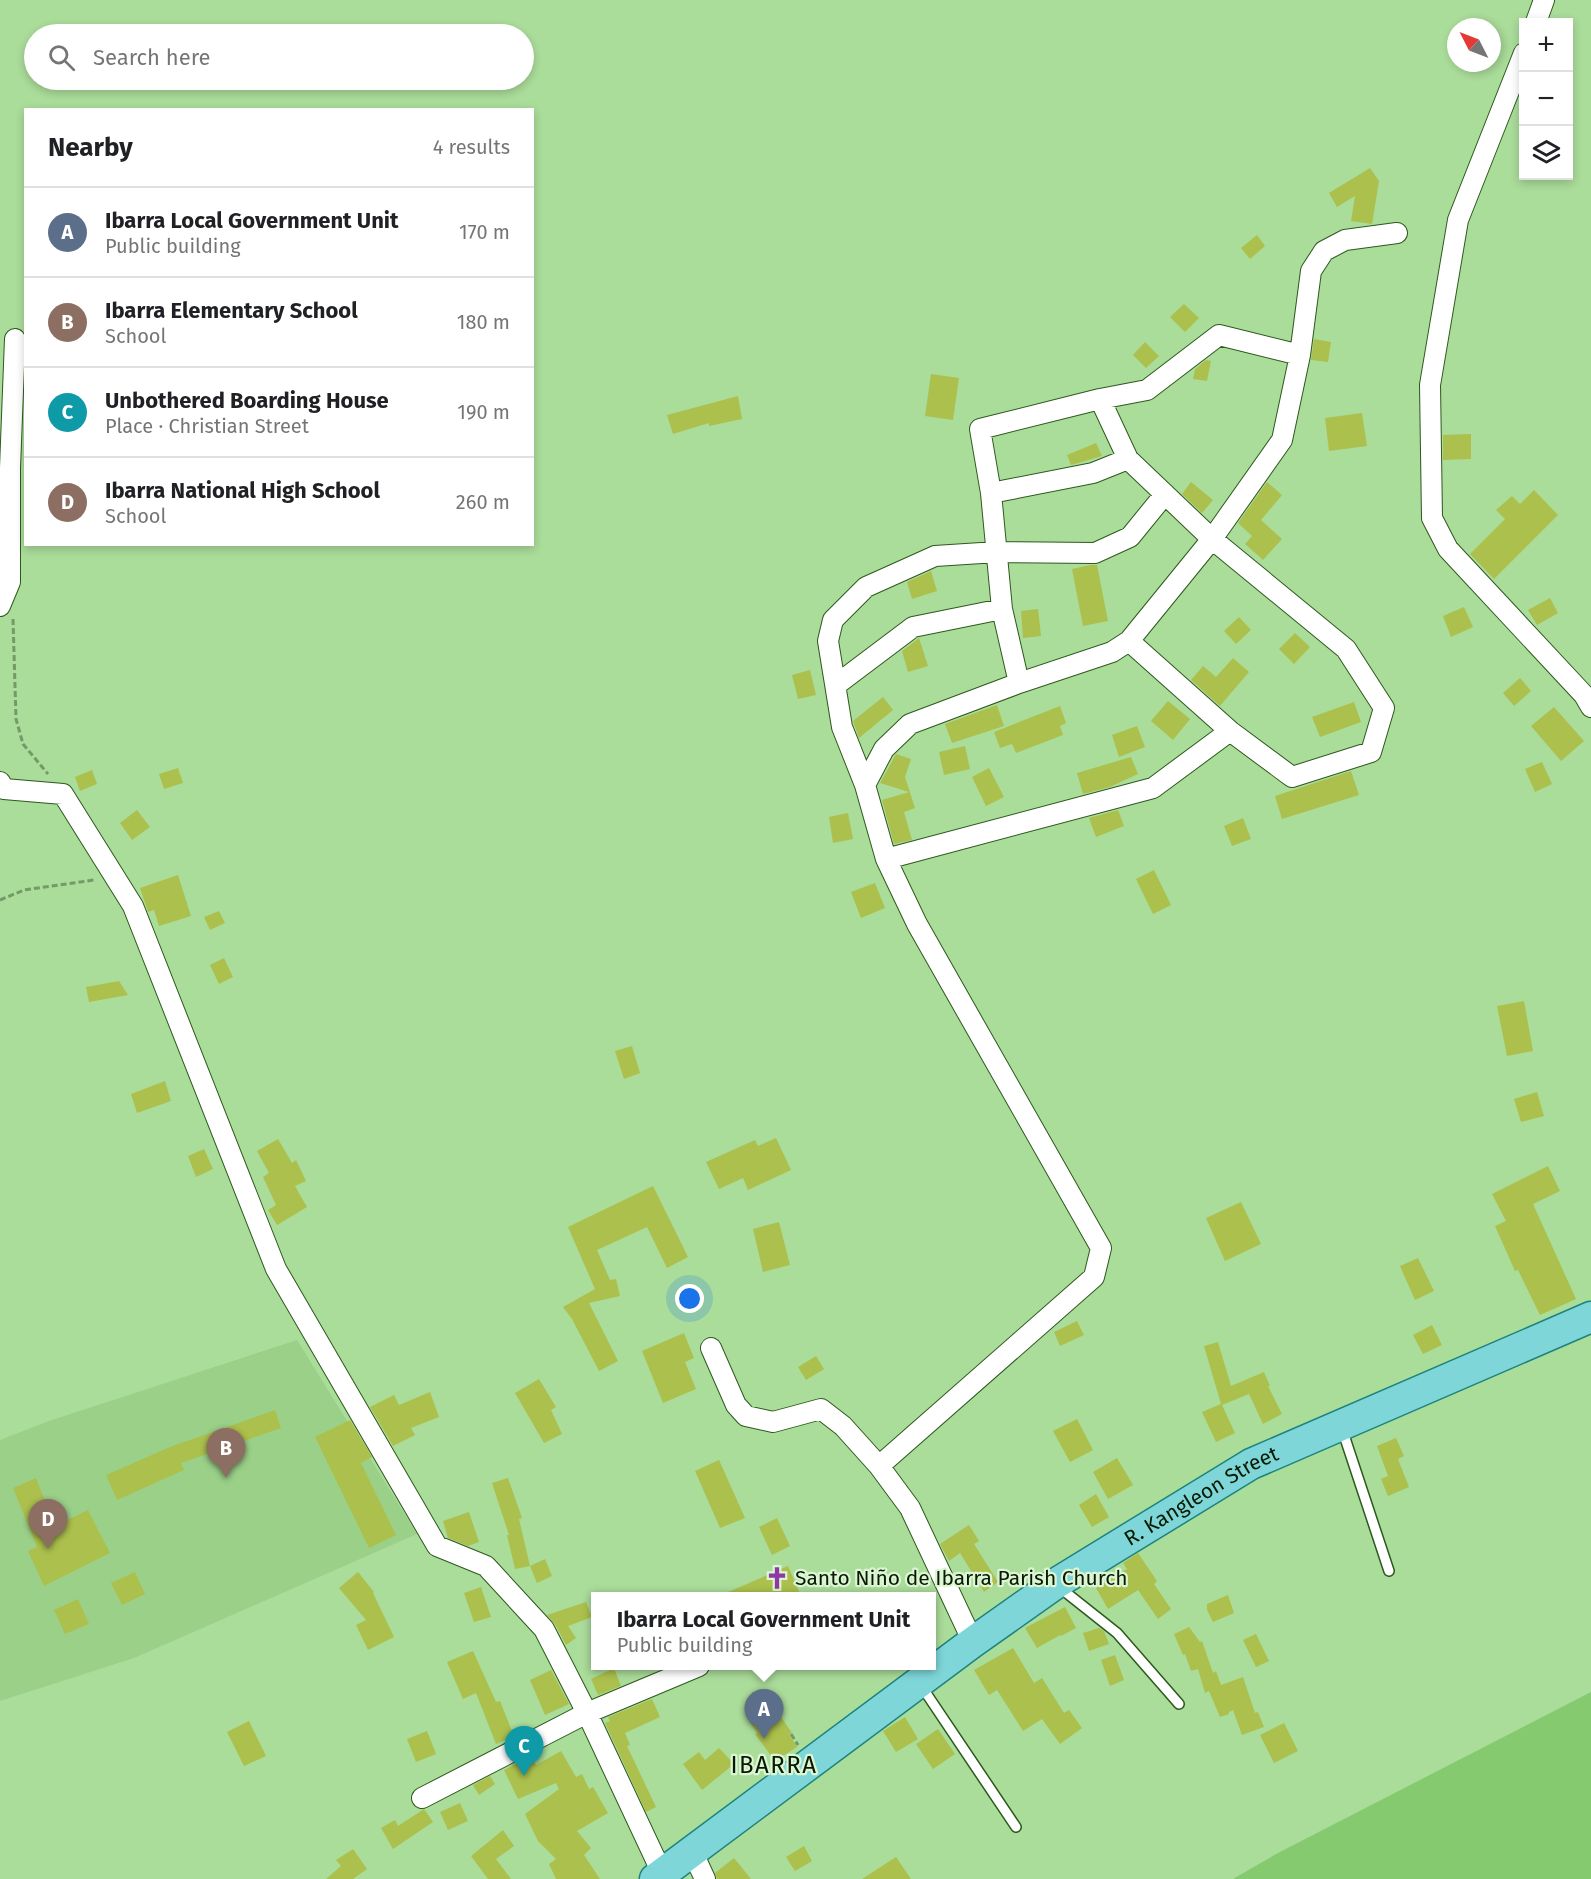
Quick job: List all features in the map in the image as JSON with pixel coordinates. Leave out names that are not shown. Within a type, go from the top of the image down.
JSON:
[{"type":"main road","name":"R. Kangleon Street","points":[[659,1876],[1055,1584],[1251,1464],[1510,1350],[1591,1317]]},
{"type":"street","points":[[1537,18],[1544,0]]},
{"type":"street","points":[[1519,66],[1458,220],[1430,385],[1432,518],[1448,549],[1584,694],[1591,707]]},
{"type":"street","points":[[865,785],[884,749],[910,724],[1019,683],[1112,652],[1129,641],[1212,538],[1282,440],[1300,355],[1311,271],[1323,251],[1345,240],[1397,233]]},
{"type":"street","points":[[1019,683],[1002,609],[992,493],[980,429],[1100,399],[1147,390],[1219,335],[1300,355]]},
{"type":"street","points":[[6,608],[10,582],[10,468],[15,339]]},
{"type":"street","points":[[1100,399],[1128,459],[1212,538],[1346,649],[1384,708],[1371,752],[1292,777],[1230,731],[1129,641]]},
{"type":"street","points":[[992,493],[1093,473],[1128,459]]},
{"type":"street","points":[[879,1466],[1094,1277],[1101,1248],[917,924],[886,859],[865,785],[843,727],[828,641],[833,620],[866,587],[934,556],[997,552],[1095,553],[1130,537],[1165,494]]},
{"type":"street","points":[[836,685],[913,627],[1002,609]]},
{"type":"street","points":[[886,859],[1153,788],[1230,731]]},
{"type":"street","points":[[0,782],[4,789],[63,794],[133,906],[276,1269],[437,1546],[486,1566],[544,1629],[587,1713],[659,1876]]},
{"type":"street","points":[[711,1348],[736,1405],[746,1416],[773,1422],[821,1409],[843,1426],[879,1466],[910,1508],[974,1642]]},
{"type":"street","points":[[422,1798],[587,1713],[687,1670]]},
{"type":"street","points":[[692,1851],[705,1879]]},
{"type":"lane","points":[[1341,1424],[1389,1571]]},
{"type":"lane","points":[[1055,1584],[1117,1633],[1179,1704]]},
{"type":"lane","points":[[919,1683],[1016,1827]]},
{"type":"path","points":[[6,608],[16,719],[24,744],[63,794]]},
{"type":"path","points":[[0,900],[24,890],[115,877]]},
{"type":"path","points":[[790,1734],[799,1747]]},
{"type":"shaded area","points":[[297,1340],[417,1534],[134,1658],[0,1701],[0,1440],[49,1421]]},
{"type":"shaded area","points":[[1591,1692],[1591,1879],[1233,1879],[1278,1853]]},
{"type":"building","points":[[1370,168],[1379,181],[1372,224],[1351,221],[1355,196],[1337,207],[1329,193]]},
{"type":"building","points":[[1257,235],[1265,246],[1250,259],[1241,248]]},
{"type":"building","points":[[1184,304],[1199,318],[1185,332],[1170,317]]},
{"type":"building","points":[[1314,339],[1331,342],[1328,362],[1311,360]]},
{"type":"building","points":[[1145,342],[1159,356],[1146,368],[1133,355]]},
{"type":"building","points":[[1206,360],[1211,361],[1207,381],[1193,379],[1195,369]]},
{"type":"building","points":[[931,374],[959,378],[953,420],[925,416]]},
{"type":"building","points":[[738,396],[742,419],[709,426],[709,423],[673,434],[667,415]]},
{"type":"building","points":[[1362,413],[1367,446],[1329,451],[1325,418]]},
{"type":"building","points":[[1471,434],[1471,459],[1443,460],[1443,435]]},
{"type":"building","points":[[1096,443],[1102,456],[1071,465],[1067,455]]},
{"type":"building","points":[[1191,482],[1213,500],[1202,513],[1182,494]]},
{"type":"building","points":[[1267,482],[1282,495],[1261,520],[1282,539],[1263,560],[1245,544],[1252,536],[1238,523]]},
{"type":"building","points":[[1534,490],[1558,515],[1494,579],[1470,554],[1505,519],[1496,510],[1512,496],[1520,504]]},
{"type":"building","points":[[1097,565],[1108,621],[1083,626],[1072,569]]},
{"type":"building","points":[[931,571],[937,591],[912,599],[907,582]]},
{"type":"building","points":[[1550,598],[1558,613],[1537,625],[1528,610]]},
{"type":"building","points":[[1464,607],[1473,627],[1451,637],[1443,616]]},
{"type":"building","points":[[1038,609],[1041,636],[1023,638],[1021,611]]},
{"type":"building","points":[[1239,617],[1251,630],[1236,644],[1224,631]]},
{"type":"building","points":[[1295,633],[1310,647],[1294,664],[1279,649]]},
{"type":"building","points":[[919,638],[928,666],[908,672],[902,651]]},
{"type":"building","points":[[1233,658],[1249,672],[1220,706],[1191,680],[1203,666],[1216,677]]},
{"type":"building","points":[[810,670],[816,695],[798,699],[792,675]]},
{"type":"building","points":[[1520,678],[1531,691],[1514,706],[1503,693]]},
{"type":"building","points":[[883,697],[893,710],[859,738],[853,721]]},
{"type":"building","points":[[1168,701],[1190,719],[1173,740],[1151,721]]},
{"type":"building","points":[[1354,702],[1361,722],[1320,737],[1312,717]]},
{"type":"building","points":[[997,705],[1004,726],[952,743],[945,724]]},
{"type":"building","points":[[1060,706],[1066,723],[1060,726],[1063,735],[1016,753],[1012,744],[1000,748],[994,732]]},
{"type":"building","points":[[1554,707],[1584,741],[1561,761],[1531,726]]},
{"type":"building","points":[[1137,726],[1145,747],[1119,757],[1112,735]]},
{"type":"building","points":[[965,746],[970,769],[944,775],[939,752]]},
{"type":"building","points":[[896,754],[911,759],[905,777],[915,808],[904,812],[912,840],[894,844],[882,800],[909,792],[880,783]]},
{"type":"building","points":[[1131,757],[1138,774],[1110,787],[1083,794],[1077,773]]},
{"type":"building","points":[[1542,762],[1552,784],[1535,792],[1525,769]]},
{"type":"building","points":[[178,768],[183,783],[164,789],[159,774]]},
{"type":"building","points":[[989,768],[1004,797],[986,806],[972,777]]},
{"type":"building","points":[[92,770],[97,784],[80,791],[75,777]]},
{"type":"building","points":[[1351,771],[1359,795],[1282,819],[1275,796]]},
{"type":"building","points":[[137,810],[150,827],[132,840],[120,823]]},
{"type":"building","points":[[1118,810],[1124,826],[1096,837],[1089,818]]},
{"type":"building","points":[[848,813],[853,839],[833,843],[829,817]]},
{"type":"building","points":[[1243,818],[1251,839],[1232,846],[1224,826]]},
{"type":"building","points":[[1154,870],[1171,905],[1153,914],[1136,879]]},
{"type":"building","points":[[178,875],[191,916],[159,926],[154,910],[148,912],[140,888]]},
{"type":"building","points":[[875,883],[885,908],[861,918],[851,892]]},
{"type":"building","points":[[219,911],[225,923],[210,930],[204,917]]},
{"type":"building","points":[[224,958],[233,977],[219,984],[210,965]]},
{"type":"building","points":[[119,981],[128,995],[89,1002],[86,987]]},
{"type":"building","points":[[1524,1001],[1533,1051],[1507,1056],[1497,1006]]},
{"type":"building","points":[[632,1046],[640,1073],[624,1079],[615,1051]]},
{"type":"building","points":[[165,1081],[171,1101],[137,1113],[131,1094]]},
{"type":"building","points":[[1537,1092],[1544,1116],[1521,1122],[1514,1099]]},
{"type":"building","points":[[776,1138],[791,1170],[748,1190],[743,1178],[719,1189],[706,1162],[755,1140],[758,1146]]},
{"type":"building","points":[[278,1139],[292,1163],[296,1160],[306,1181],[295,1186],[307,1207],[277,1225],[268,1210],[276,1205],[263,1177],[269,1173],[257,1151]]},
{"type":"building","points":[[204,1149],[213,1169],[196,1177],[188,1156]]},
{"type":"building","points":[[1548,1166],[1560,1191],[1533,1204],[1576,1299],[1540,1315],[1518,1270],[1515,1271],[1495,1226],[1506,1221],[1492,1194]]},
{"type":"building","points":[[653,1186],[688,1257],[667,1268],[647,1227],[597,1250],[610,1280],[616,1279],[620,1296],[589,1303],[618,1361],[599,1371],[572,1319],[563,1307],[595,1289],[568,1227]]},
{"type":"building","points":[[1241,1202],[1261,1244],[1225,1261],[1206,1218]]},
{"type":"building","points":[[779,1222],[790,1265],[763,1272],[753,1229]]},
{"type":"building","points":[[1418,1258],[1434,1291],[1415,1300],[1400,1266]]},
{"type":"building","points":[[1077,1321],[1084,1335],[1060,1346],[1054,1332]]},
{"type":"building","points":[[1432,1325],[1442,1345],[1423,1354],[1413,1335]]},
{"type":"building","points":[[684,1333],[694,1358],[685,1362],[696,1389],[663,1403],[642,1351]]},
{"type":"building","points":[[1218,1342],[1231,1386],[1264,1372],[1270,1386],[1268,1386],[1282,1414],[1263,1424],[1249,1394],[1222,1405],[1235,1433],[1216,1442],[1202,1412],[1221,1404],[1204,1346]]},
{"type":"building","points":[[816,1356],[824,1369],[806,1380],[798,1367]]},
{"type":"building","points":[[539,1379],[556,1407],[551,1410],[562,1434],[544,1443],[515,1393]]},
{"type":"building","points":[[430,1392],[439,1417],[411,1428],[415,1435],[393,1446],[370,1407],[394,1395],[399,1405]]},
{"type":"building","points":[[275,1410],[281,1428],[181,1463],[184,1470],[117,1500],[106,1475],[170,1447]]},
{"type":"building","points":[[1077,1419],[1093,1450],[1070,1462],[1053,1431]]},
{"type":"building","points":[[350,1420],[372,1457],[361,1463],[396,1535],[369,1548],[315,1437]]},
{"type":"building","points":[[1396,1438],[1404,1456],[1398,1459],[1409,1487],[1388,1496],[1381,1479],[1388,1476],[1377,1446]]},
{"type":"building","points":[[1117,1458],[1133,1485],[1108,1499],[1093,1472]]},
{"type":"building","points":[[719,1460],[745,1518],[720,1528],[695,1471]]},
{"type":"building","points":[[36,1478],[55,1526],[88,1510],[110,1553],[44,1586],[28,1551],[37,1547],[13,1488]]},
{"type":"building","points":[[508,1478],[522,1518],[519,1519],[530,1566],[515,1569],[507,1535],[509,1535],[492,1483]]},
{"type":"building","points":[[1096,1494],[1109,1517],[1092,1527],[1079,1505]]},
{"type":"building","points":[[469,1512],[479,1542],[468,1546],[448,1538],[443,1521]]},
{"type":"building","points":[[777,1518],[790,1546],[772,1555],[759,1527]]},
{"type":"building","points":[[969,1525],[979,1541],[974,1544],[998,1582],[984,1592],[960,1553],[949,1561],[940,1544]]},
{"type":"building","points":[[1138,1553],[1157,1581],[1154,1584],[1171,1609],[1158,1619],[1138,1590],[1108,1609],[1096,1588],[1127,1569],[1123,1563]]},
{"type":"building","points":[[545,1559],[552,1576],[537,1583],[530,1566]]},
{"type":"building","name":"Santo Niño de Ibarra Parish Church","points":[[788,1566],[799,1592],[728,1592]]},
{"type":"building","points":[[135,1572],[145,1594],[122,1605],[111,1583]]},
{"type":"building","points":[[358,1572],[374,1592],[394,1637],[368,1650],[356,1625],[366,1620],[339,1588]]},
{"type":"building","points":[[481,1587],[491,1617],[474,1622],[464,1593]]},
{"type":"building","points":[[1228,1595],[1234,1613],[1213,1622],[1207,1610],[1207,1604]]},
{"type":"building","points":[[78,1599],[89,1624],[65,1634],[54,1610]]},
{"type":"building","points":[[586,1602],[591,1617],[568,1626],[576,1638],[566,1645],[555,1624],[547,1615]]},
{"type":"building","points":[[1065,1607],[1076,1628],[1037,1648],[1025,1628]]},
{"type":"building","points":[[1189,1627],[1200,1642],[1202,1641],[1213,1673],[1216,1671],[1221,1685],[1243,1677],[1255,1713],[1258,1712],[1264,1727],[1242,1735],[1233,1710],[1220,1717],[1209,1691],[1205,1693],[1198,1669],[1191,1671],[1174,1634]]},
{"type":"building","points":[[1099,1628],[1104,1631],[1109,1644],[1089,1651],[1083,1633]]},
{"type":"building","points":[[1256,1634],[1269,1661],[1256,1667],[1243,1640]]},
{"type":"building","points":[[1013,1648],[1034,1683],[1042,1678],[1064,1713],[1069,1710],[1082,1728],[1060,1744],[1042,1719],[1023,1731],[997,1690],[989,1695],[974,1670]]},
{"type":"building","points":[[473,1651],[496,1702],[500,1701],[514,1736],[496,1744],[476,1693],[463,1699],[447,1662]]},
{"type":"building","points":[[1115,1655],[1124,1680],[1110,1686],[1101,1660]]},
{"type":"building","points":[[551,1670],[569,1704],[545,1715],[530,1680]]},
{"type":"building","points":[[615,1670],[621,1686],[598,1695],[591,1679]]},
{"type":"building","points":[[652,1699],[660,1717],[625,1733],[630,1745],[627,1746],[656,1807],[646,1812],[605,1723],[610,1721],[608,1717]]},
{"type":"building","points":[[764,1708],[774,1722],[781,1717],[792,1733],[789,1734],[797,1747],[775,1761],[755,1734],[757,1733],[749,1721]]},
{"type":"building","points":[[905,1717],[918,1739],[896,1752],[883,1731]]},
{"type":"building","points":[[249,1721],[266,1756],[244,1766],[227,1732]]},
{"type":"building","points":[[1284,1723],[1298,1751],[1274,1763],[1260,1735]]},
{"type":"building","points":[[938,1729],[955,1754],[933,1769],[916,1744]]},
{"type":"building","points":[[427,1731],[436,1754],[416,1762],[407,1739]]},
{"type":"building","points":[[719,1748],[734,1764],[702,1790],[683,1764],[699,1752],[705,1760]]},
{"type":"building","points":[[561,1751],[576,1777],[582,1774],[589,1789],[593,1787],[608,1813],[577,1831],[591,1848],[584,1855],[600,1879],[556,1879],[549,1864],[556,1859],[538,1841],[525,1814],[559,1789],[556,1783],[518,1799],[504,1770],[531,1756],[536,1765]]},
{"type":"building","points":[[490,1776],[495,1784],[479,1795],[473,1785]]},
{"type":"building","points":[[460,1803],[468,1821],[448,1830],[440,1812]]},
{"type":"building","points":[[424,1809],[433,1822],[393,1849],[381,1828],[395,1820],[398,1826]]},
{"type":"building","points":[[503,1830],[514,1846],[496,1859],[511,1879],[488,1879],[471,1856]]},
{"type":"building","points":[[804,1846],[812,1861],[795,1871],[786,1857]]},
{"type":"building","points":[[353,1849],[367,1869],[353,1879],[326,1879],[341,1866],[336,1860]]},
{"type":"building","points":[[896,1857],[911,1879],[862,1879]]},
{"type":"building","points":[[734,1858],[751,1879],[717,1879],[715,1873]]},
{"type":"place","name":"Ibarra Elementary School","points":[[226,1478]]},
{"type":"place","name":"Ibarra National High School","points":[[48,1549]]},
{"type":"place","name":"Santo Niño de Ibarra Parish Church","points":[[777,1578]]},
{"type":"place","name":"Ibarra Local Government Unit","points":[[764,1739]]},
{"type":"place","name":"Unbothered Boarding House","points":[[524,1776]]},
{"type":"district","name":"IBARRA","points":[[774,1765]]}]
